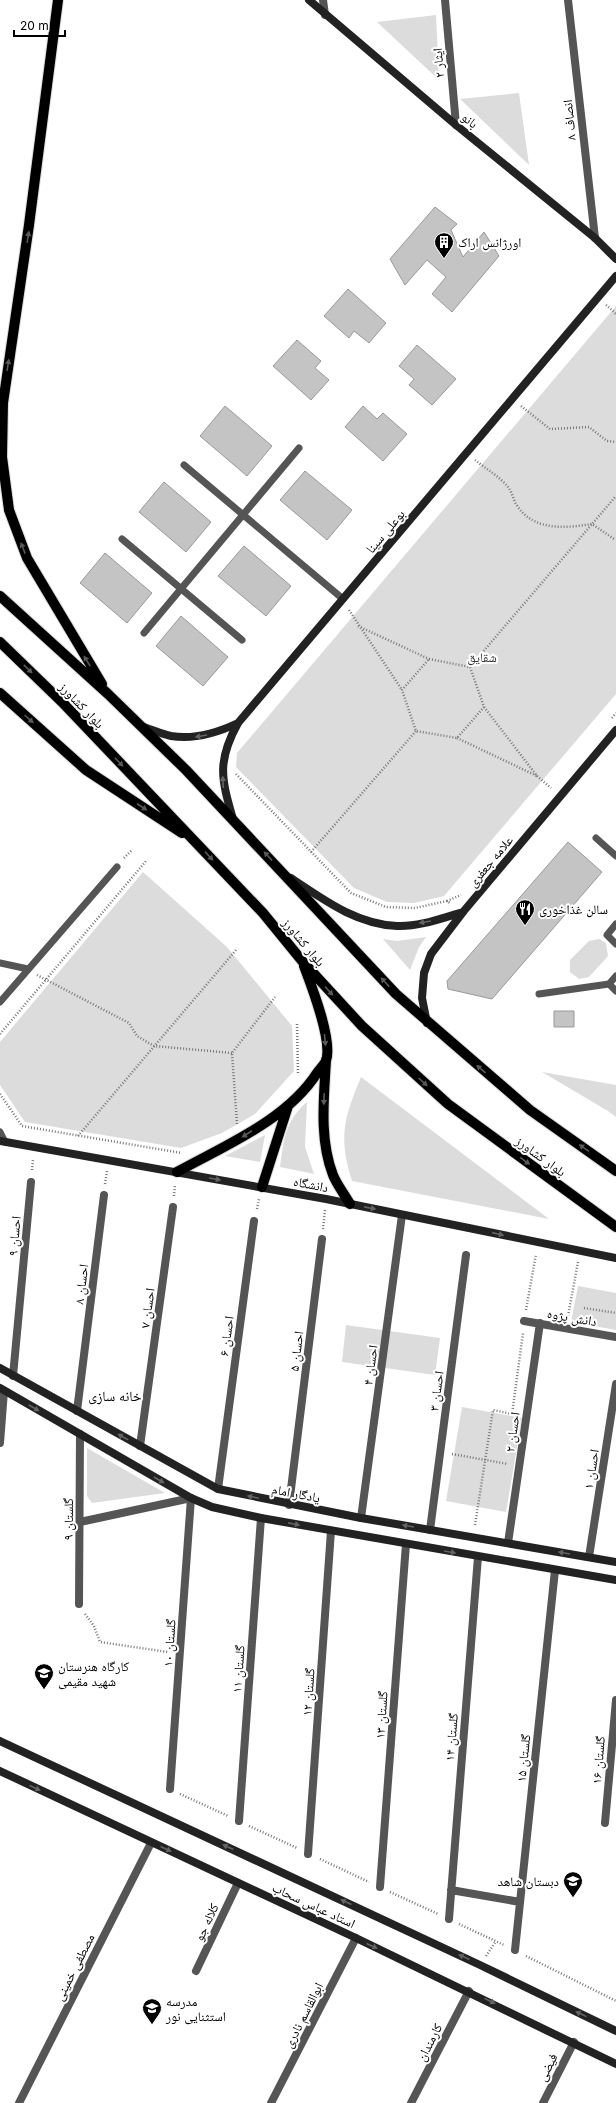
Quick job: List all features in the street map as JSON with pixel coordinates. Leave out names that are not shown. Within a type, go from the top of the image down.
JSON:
[{"type":"main road","points":[[58,0],[29,225],[2,403],[2,457],[9,510],[27,558],[108,694]]},
{"type":"main road","name":"بلوار کشاورز","points":[[0,596],[141,726],[233,819],[396,994],[530,1110],[616,1171]]},
{"type":"main road","name":"بلوار کشاورز","points":[[0,642],[64,704],[263,912],[303,962],[362,1026],[448,1104],[616,1227]]},
{"type":"main road","points":[[0,693],[86,770],[197,843]]},
{"type":"main road","points":[[303,962],[322,1016],[326,1039],[324,1102],[327,1153],[333,1176],[350,1204]]},
{"type":"main road","points":[[176,1172],[243,1136],[288,1106],[310,1085],[326,1060]]},
{"type":"main road","points":[[262,1188],[288,1106]]},
{"type":"street","name":"بانو","points":[[309,0],[456,125],[595,238],[616,259]]},
{"type":"street","points":[[323,0],[325,15]]},
{"type":"street","name":"ایثار ۲","points":[[445,0],[456,125]]},
{"type":"street","name":"انصاف ۸","points":[[568,0],[595,238]]},
{"type":"street","name":"بوعلی سینا","points":[[233,819],[223,788],[222,763],[227,743],[238,722],[616,276]]},
{"type":"street","points":[[141,726],[171,736],[195,737],[216,733],[238,722]]},
{"type":"street","name":"علامه جعفری","points":[[428,1023],[422,998],[424,973],[431,954],[463,912],[616,730]]},
{"type":"street","points":[[282,872],[341,911],[367,921],[397,926],[428,922],[463,912]]},
{"type":"street","name":"دانشگاه","points":[[2,1142],[326,1199],[616,1258]]},
{"type":"street","name":"احسان ۹","points":[[13,1376],[31,1182]]},
{"type":"street","name":"احسان ۸","points":[[77,1411],[104,1195]]},
{"type":"street","name":"احسان ۷","points":[[140,1446],[173,1207]]},
{"type":"street","name":"احسان ۴","points":[[361,1518],[402,1215]]},
{"type":"street","name":"احسان ۶","points":[[218,1489],[254,1221]]},
{"type":"street","name":"احسان ۵","points":[[289,1505],[322,1239]]},
{"type":"street","name":"احسان ۳","points":[[430,1530],[466,1256]]},
{"type":"street","name":"دانش پژوه","points":[[524,1321],[616,1337]]},
{"type":"street","name":"احسان ۲","points":[[508,1544],[540,1323]]},
{"type":"street","name":"یادگار امام","points":[[0,1368],[218,1489],[289,1505],[616,1562]]},
{"type":"street","name":"احسان ۱","points":[[589,1557],[616,1384]]},
{"type":"street","points":[[0,1443],[2,1390],[191,1498],[212,1507],[331,1531],[616,1580]]},
{"type":"street","name":"گلستان ۹","points":[[79,1604],[80,1434]]},
{"type":"street","points":[[80,1522],[191,1498]]},
{"type":"street","name":"گلستان ۱۰","points":[[170,1790],[191,1498]]},
{"type":"street","name":"گلستان ۱۱","points":[[239,1821],[261,1518]]},
{"type":"street","name":"گلستان ۱۲","points":[[308,1854],[331,1531]]},
{"type":"street","name":"گلستان ۱۳","points":[[380,1887],[406,1544]]},
{"type":"street","name":"گلستان ۱۴","points":[[449,1919],[478,1556]]},
{"type":"street","name":"گلستان ۱۵","points":[[515,1950],[555,1570]]},
{"type":"street","name":"گلستان ۱۶","points":[[605,1823],[616,1700]]},
{"type":"street","name":"استاد عباس سحاب","points":[[0,1741],[480,1964],[616,2031]]},
{"type":"street","name":"استاد عباس سحاب","points":[[0,1771],[468,1991],[616,2064]]},
{"type":"street","name":"مصطفی خمینی","points":[[19,2103],[151,1843]]},
{"type":"street","name":"کلاله جو","points":[[196,1971],[238,1883]]},
{"type":"street","points":[[451,1890],[520,1902]]},
{"type":"street","name":"ابوالقاسم نادری","points":[[271,2103],[356,1938]]},
{"type":"street","name":"کارمندان","points":[[411,2103],[468,1991]]},
{"type":"street","name":"فیضی","points":[[543,2103],[574,2042]]},
{"type":"lane","points":[[144,633],[299,448]]},
{"type":"lane","points":[[184,465],[343,599]]},
{"type":"lane","points":[[122,539],[242,640]]},
{"type":"lane","points":[[596,838],[616,856]]},
{"type":"lane","points":[[0,1002],[116,867]]},
{"type":"lane","points":[[616,924],[607,935],[616,944]]},
{"type":"lane","points":[[0,963],[28,969]]},
{"type":"lane","points":[[539,994],[609,984],[616,976]]},
{"type":"lane","points":[[609,984],[616,991]]},
{"type":"lane","points":[[0,1132],[2,1142]]},
{"type":"path","points":[[512,399],[550,429],[589,427],[607,441],[616,442]]},
{"type":"path","points":[[467,453],[509,488],[517,505],[527,516],[544,526],[564,528],[592,524],[614,539]]},
{"type":"path","points":[[470,667],[616,496]]},
{"type":"path","points":[[343,599],[358,626],[402,690],[416,731]]},
{"type":"path","points":[[358,626],[429,659],[470,667]]},
{"type":"path","points":[[402,690],[429,659]]},
{"type":"path","points":[[470,667],[484,707],[537,776],[560,796]]},
{"type":"path","points":[[457,738],[484,707]]},
{"type":"path","points":[[416,731],[457,738],[537,776]]},
{"type":"path","points":[[311,852],[416,731]]},
{"type":"path","points":[[231,769],[351,893],[386,907],[415,908],[447,901],[463,912]]},
{"type":"path","points":[[0,1034],[146,861]]},
{"type":"path","points":[[78,1136],[236,950]]},
{"type":"path","points":[[28,969],[129,1024],[137,1036],[154,1046],[232,1053]]},
{"type":"path","points":[[238,1130],[232,1053],[275,997]]},
{"type":"path","points":[[294,1079],[299,1073],[297,1024]]},
{"type":"path","points":[[0,1094],[22,1126],[181,1153],[188,1151]]},
{"type":"path","points":[[31,1182],[34,1147]]},
{"type":"path","points":[[104,1195],[108,1160]]},
{"type":"path","points":[[173,1207],[176,1172]]},
{"type":"path","points":[[254,1221],[262,1188]]},
{"type":"path","points":[[322,1239],[326,1199]]},
{"type":"path","points":[[474,1537],[484,1459],[493,1410],[512,1414],[524,1321],[537,1243]]},
{"type":"path","points":[[566,1328],[580,1251]]},
{"type":"path","points":[[584,1308],[616,1313]]},
{"type":"path","points":[[440,1452],[519,1465]]},
{"type":"path","points":[[79,1604],[94,1626],[100,1642],[181,1653]]},
{"type":"path","points":[[170,1790],[496,1941],[616,2001]]},
{"type":"path","points":[[480,1964],[496,1941]]},
{"type":"green space","points":[[436,15],[439,80],[377,22]]},
{"type":"green space","points":[[519,93],[529,165],[460,99]]},
{"type":"green space","name":"شقایق","points":[[616,306],[616,694],[444,896],[414,903],[387,902],[354,888],[236,767],[237,753]]},
{"type":"green space","points":[[143,872],[227,947],[292,1026],[294,1071],[255,1114],[222,1133],[181,1148],[25,1122],[0,1085],[0,1042]]},
{"type":"green space","points":[[426,937],[419,947],[410,970],[383,939],[397,941]]},
{"type":"green space","points":[[599,939],[606,943],[608,956],[589,977],[579,979],[570,972],[570,960],[589,941]]},
{"type":"green space","points":[[542,1072],[616,1085],[616,1117],[608,1111]]},
{"type":"green space","points":[[361,1077],[549,1219],[352,1181],[345,1152],[345,1128],[350,1104]]},
{"type":"green space","points":[[307,1102],[305,1147],[314,1174],[280,1167],[284,1139],[287,1131],[294,1116]]},
{"type":"green space","points":[[265,1135],[260,1162],[225,1156]]},
{"type":"green space","points":[[578,1286],[616,1293],[616,1330],[571,1322]]},
{"type":"green space","points":[[346,1325],[440,1338],[435,1375],[342,1362]]},
{"type":"green space","points":[[462,1407],[522,1418],[506,1512],[446,1501]]},
{"type":"green space","points":[[87,1448],[165,1493],[92,1503],[87,1496]]},
{"type":"building","name":"اورژانس اراک","points":[[435,207],[457,224],[451,230],[463,257],[484,232],[499,256],[452,312],[432,294],[446,277],[427,260],[405,285],[390,259]]},
{"type":"building","points":[[348,289],[386,323],[369,343],[354,331],[349,338],[324,316]]},
{"type":"building","points":[[297,340],[321,361],[315,368],[329,380],[311,400],[273,366]]},
{"type":"building","points":[[417,345],[456,379],[432,405],[409,385],[414,379],[399,366]]},
{"type":"building","points":[[225,406],[272,446],[247,476],[200,436]]},
{"type":"building","points":[[363,406],[377,419],[383,413],[407,434],[383,461],[345,427]]},
{"type":"building","points":[[305,471],[352,510],[327,540],[280,500]]},
{"type":"building","points":[[164,482],[211,522],[186,552],[139,512]]},
{"type":"building","points":[[244,546],[291,586],[266,616],[218,576]]},
{"type":"building","points":[[105,553],[152,593],[127,623],[80,583]]},
{"type":"building","points":[[181,616],[228,657],[203,686],[156,646]]},
{"type":"building","name":"سالن غذاخوری","points":[[568,842],[602,872],[492,999],[448,989],[447,981]]},
{"type":"building","points":[[554,1011],[574,1011],[574,1027],[554,1027]]},
{"type":"place","name":"اورژانس اراک","points":[[444,259]]},
{"type":"place","name":"سالن غذاخوری","points":[[525,926]]},
{"type":"place","name":"کارگاه هنرستان شهید مقیمی","points":[[44,1690]]},
{"type":"place","name":"دبستان شاهد","points":[[573,1898]]},
{"type":"place","name":"مدرسه استثنایی نور","points":[[152,2025]]},
{"type":"district","name":"خانه سازی","points":[[115,1396]]}]
